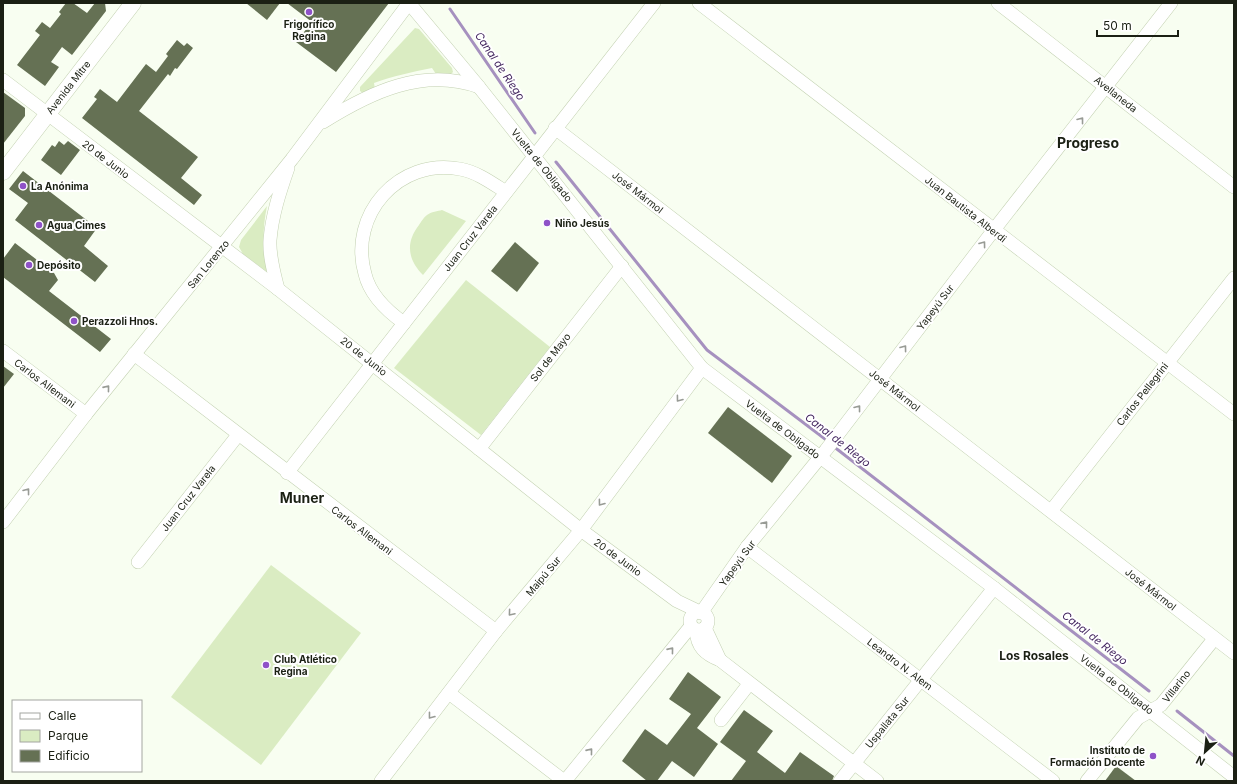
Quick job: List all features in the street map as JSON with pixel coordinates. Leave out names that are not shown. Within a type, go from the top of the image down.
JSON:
[{"type":"main road","name":"Avenida Mitre","points":[[3,172],[128,5]]},
{"type":"street","name":"Vuelta de Obligado","points":[[409,3],[479,87],[702,368],[823,453],[1234,777]]},
{"type":"street","name":"San Lorenzo","points":[[3,522],[86,414],[292,159],[409,3]]},
{"type":"street","name":"Juan Cruz Varela","points":[[287,473],[654,3]]},
{"type":"street","name":"Juan Bautista Alberdi","points":[[699,3],[993,231],[1234,414]]},
{"type":"street","name":"Avellaneda","points":[[998,3],[1234,187]]},
{"type":"street","name":"Yapeyú Sur","points":[[701,613],[747,547],[835,438],[993,231],[1172,3]]},
{"type":"street","name":"20 de Junio","points":[[3,80],[47,115],[278,289],[373,363],[581,530],[677,601],[701,613]]},
{"type":"street","points":[[317,126],[348,106],[408,82],[446,80],[462,81],[479,87]]},
{"type":"street","name":"José Mármol","points":[[555,128],[1234,653]]},
{"type":"street","points":[[278,289],[271,258],[270,241],[274,214],[292,159]]},
{"type":"street","points":[[404,323],[394,316],[377,299],[365,275],[361,250],[366,227],[374,207],[388,188],[402,178],[439,168],[460,169],[474,174],[506,192]]},
{"type":"street","name":"Sol de Mayo","points":[[479,449],[622,266]]},
{"type":"street","name":"Carlos Pellegrini","points":[[1051,511],[1166,362],[1234,278]]},
{"type":"street","name":"Carlos Allemani","points":[[3,351],[86,414]]},
{"type":"street","name":"Carlos Allemani","points":[[134,354],[287,473],[496,631]]},
{"type":"street","name":"Maipú Sur","points":[[381,781],[496,631],[581,530],[702,368]]},
{"type":"street","name":"Juan Cruz Varela","points":[[138,562],[238,435]]},
{"type":"street","name":"Leandro N. Alem","points":[[747,547],[1053,781]]},
{"type":"street","name":"Uspallata Sur","points":[[840,781],[994,588]]},
{"type":"street","name":"20 de Junio","points":[[677,601],[695,626],[699,645],[708,655],[720,660],[749,684],[877,781]]},
{"type":"street","points":[[449,693],[565,781],[695,626],[708,620],[701,613]]},
{"type":"street","name":"Villarino","points":[[1087,781],[1138,718],[1162,705],[1214,639]]},
{"type":"street","points":[[721,720],[749,684]]},
{"type":"green space","points":[[415,28],[419,29],[452,68],[453,72],[451,74],[436,74],[432,68],[403,74],[374,83],[375,89],[363,93],[360,91],[360,87]]},
{"type":"green space","points":[[267,206],[264,223],[264,239],[267,272],[243,254],[239,247],[241,240]]},
{"type":"green space","points":[[442,210],[466,221],[423,275],[411,257],[410,245],[412,238],[426,216],[432,212]]},
{"type":"green space","points":[[466,280],[550,347],[481,435],[394,368]]},
{"type":"green space","name":"Club Atlético Regina","points":[[271,565],[361,633],[261,765],[171,697]]},
{"type":"building","points":[[66,3],[73,3],[87,13],[95,3],[105,3],[106,11],[72,55],[62,47],[51,62],[59,67],[45,86],[17,65],[40,35],[35,31],[42,22],[50,28],[61,14],[59,12]]},
{"type":"building","points":[[246,3],[280,3],[267,20]]},
{"type":"building","points":[[287,3],[389,3],[336,72],[296,42],[312,22]]},
{"type":"building","points":[[177,40],[184,46],[187,43],[193,48],[177,69],[175,68],[170,76],[168,74],[139,111],[198,157],[181,178],[202,195],[194,205],[82,118],[97,99],[94,97],[100,89],[117,102],[146,64],[156,72],[168,56],[166,54]]},
{"type":"building","points":[[3,92],[25,108],[25,116],[3,144]]},
{"type":"building","points":[[59,141],[64,145],[68,141],[80,150],[61,175],[41,160],[52,145],[55,147]]},
{"type":"building","points":[[23,171],[97,228],[84,246],[108,266],[95,282],[15,220],[28,203],[9,189]]},
{"type":"building","points":[[515,242],[539,263],[517,292],[491,271]]},
{"type":"building","name":"Perazzoli Hnos.","points":[[15,243],[54,273],[58,280],[49,291],[111,339],[100,352],[3,277],[3,259]]},
{"type":"building","points":[[3,366],[14,374],[3,388]]},
{"type":"building","points":[[728,407],[792,456],[772,483],[708,433]]},
{"type":"building","points":[[688,672],[721,697],[697,728],[718,744],[694,777],[672,761],[657,781],[647,781],[622,761],[645,729],[667,745],[691,714],[669,699]]},
{"type":"building","points":[[744,710],[773,731],[757,752],[785,773],[800,752],[834,776],[832,781],[731,781],[746,761],[720,742]]},
{"type":"building","name":"Instituto de Formación Docente","points":[[1116,766],[1136,781],[1105,781]]},
{"type":"waterway","name":"Canal de Riego","points":[[450,9],[535,133]]},
{"type":"waterway","name":"Canal de Riego","points":[[556,162],[707,350],[829,442]]},
{"type":"waterway","name":"Canal de Riego","points":[[833,446],[1149,691]]},
{"type":"waterway","name":"Canal de Riego","points":[[1177,711],[1234,756]]},
{"type":"place","name":"Frigorífico Regina","points":[[309,12]]},
{"type":"place","name":"La Anónima","points":[[23,186]]},
{"type":"place","name":"Niño Jesús","points":[[547,223]]},
{"type":"place","name":"Agua Cimes","points":[[39,225]]},
{"type":"place","name":"Depósito","points":[[29,265]]},
{"type":"place","name":"Perazzoli Hnos.","points":[[74,321]]},
{"type":"place","name":"Club Atlético Regina","points":[[266,665]]},
{"type":"place","name":"Instituto de Formación Docente","points":[[1153,756]]},
{"type":"district","name":"Progreso","points":[[1088,142]]},
{"type":"district","name":"Muner","points":[[302,497]]},
{"type":"district","name":"Los Rosales","points":[[1034,655]]}]
